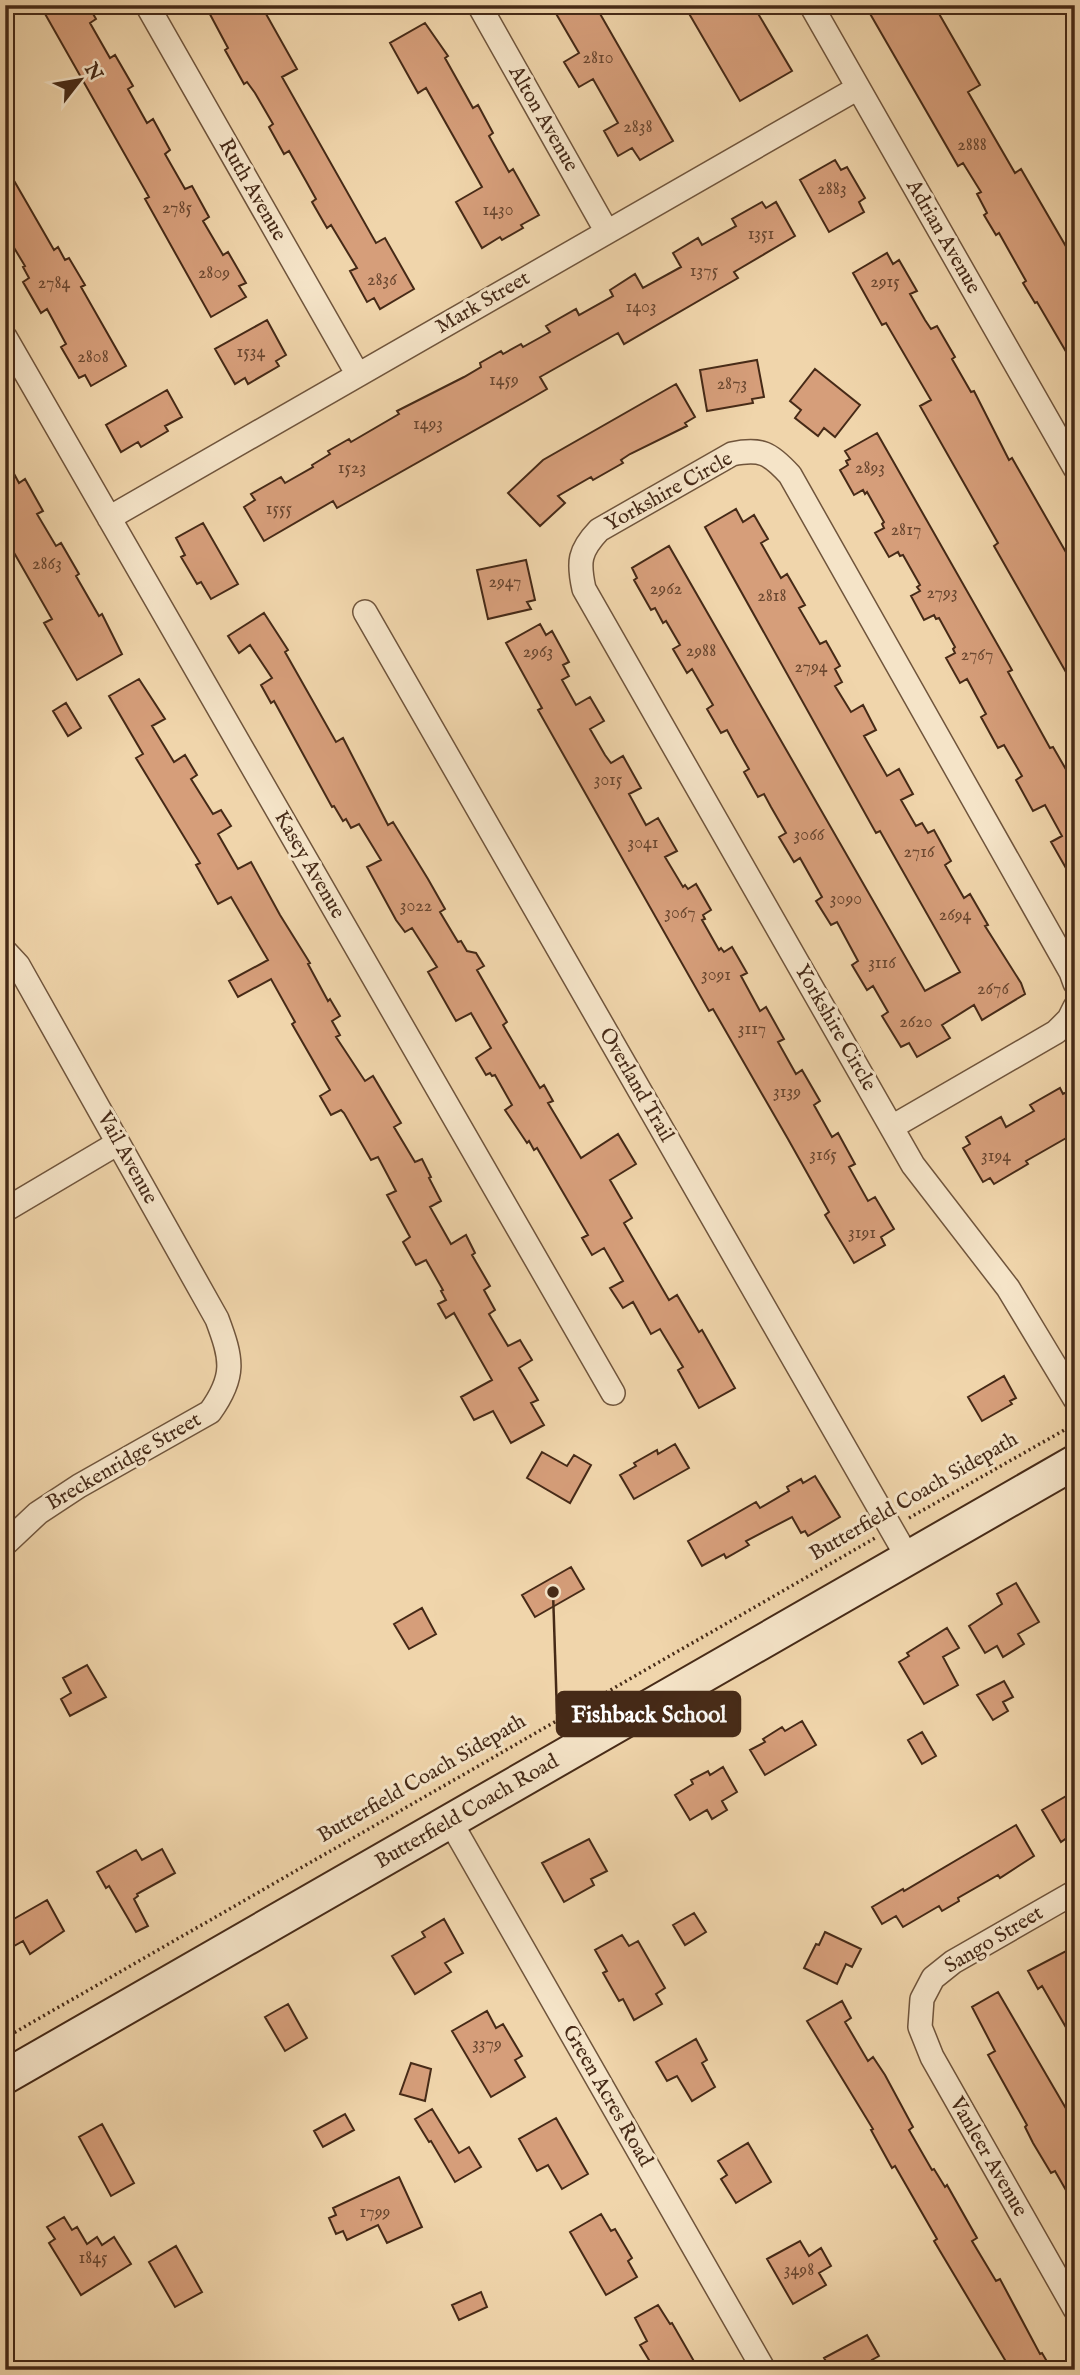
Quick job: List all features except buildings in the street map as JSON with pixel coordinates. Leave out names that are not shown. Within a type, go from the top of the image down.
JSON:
[{"type":"main road","name":"Butterfield Coach Road","points":[[5,2077],[1075,1462]]},
{"type":"street","name":"Ruth Avenue","points":[[147,5],[358,375]]},
{"type":"street","name":"Alton Avenue","points":[[479,5],[607,232]]},
{"type":"street","name":"Adrian Avenue","points":[[811,5],[1075,468]]},
{"type":"street","name":"Mark Street","points":[[109,518],[858,88]]},
{"type":"street","name":"Kasey Avenue","points":[[5,337],[613,1392]]},
{"type":"street","name":"Yorkshire Circle","points":[[1075,983],[804,499],[790,475],[778,462],[763,452],[749,450],[732,454],[599,530],[587,542],[581,556],[580,573],[584,589],[914,1164],[934,1194],[1009,1288],[1075,1399]]},
{"type":"street","name":"Overland Trail","points":[[365,612],[908,1558]]},
{"type":"street","name":"Vail Avenue","points":[[5,951],[18,965],[217,1319],[227,1344],[230,1373]]},
{"type":"street","points":[[892,1127],[1056,1031],[1069,1019],[1075,1007]]},
{"type":"street","points":[[5,1209],[118,1143]]},
{"type":"street","name":"Breckenridge Street","points":[[5,1544],[38,1513],[79,1486],[210,1412],[223,1394],[230,1373]]},
{"type":"street","name":"Green Acres Road","points":[[450,1822],[764,2370]]},
{"type":"street","name":"Sango Street","points":[[922,1999],[933,1978],[953,1962],[1075,1892]]},
{"type":"street","name":"Vanleer Avenue","points":[[922,1999],[920,2027],[932,2057],[1075,2309]]},
{"type":"path","name":"Butterfield Coach Sidepath","points":[[900,1524],[1075,1424]]},
{"type":"path","name":"Butterfield Coach Sidepath","points":[[5,2038],[876,1537]]},
{"type":"place","name":"Fishback School","points":[[553,1592]]}]
